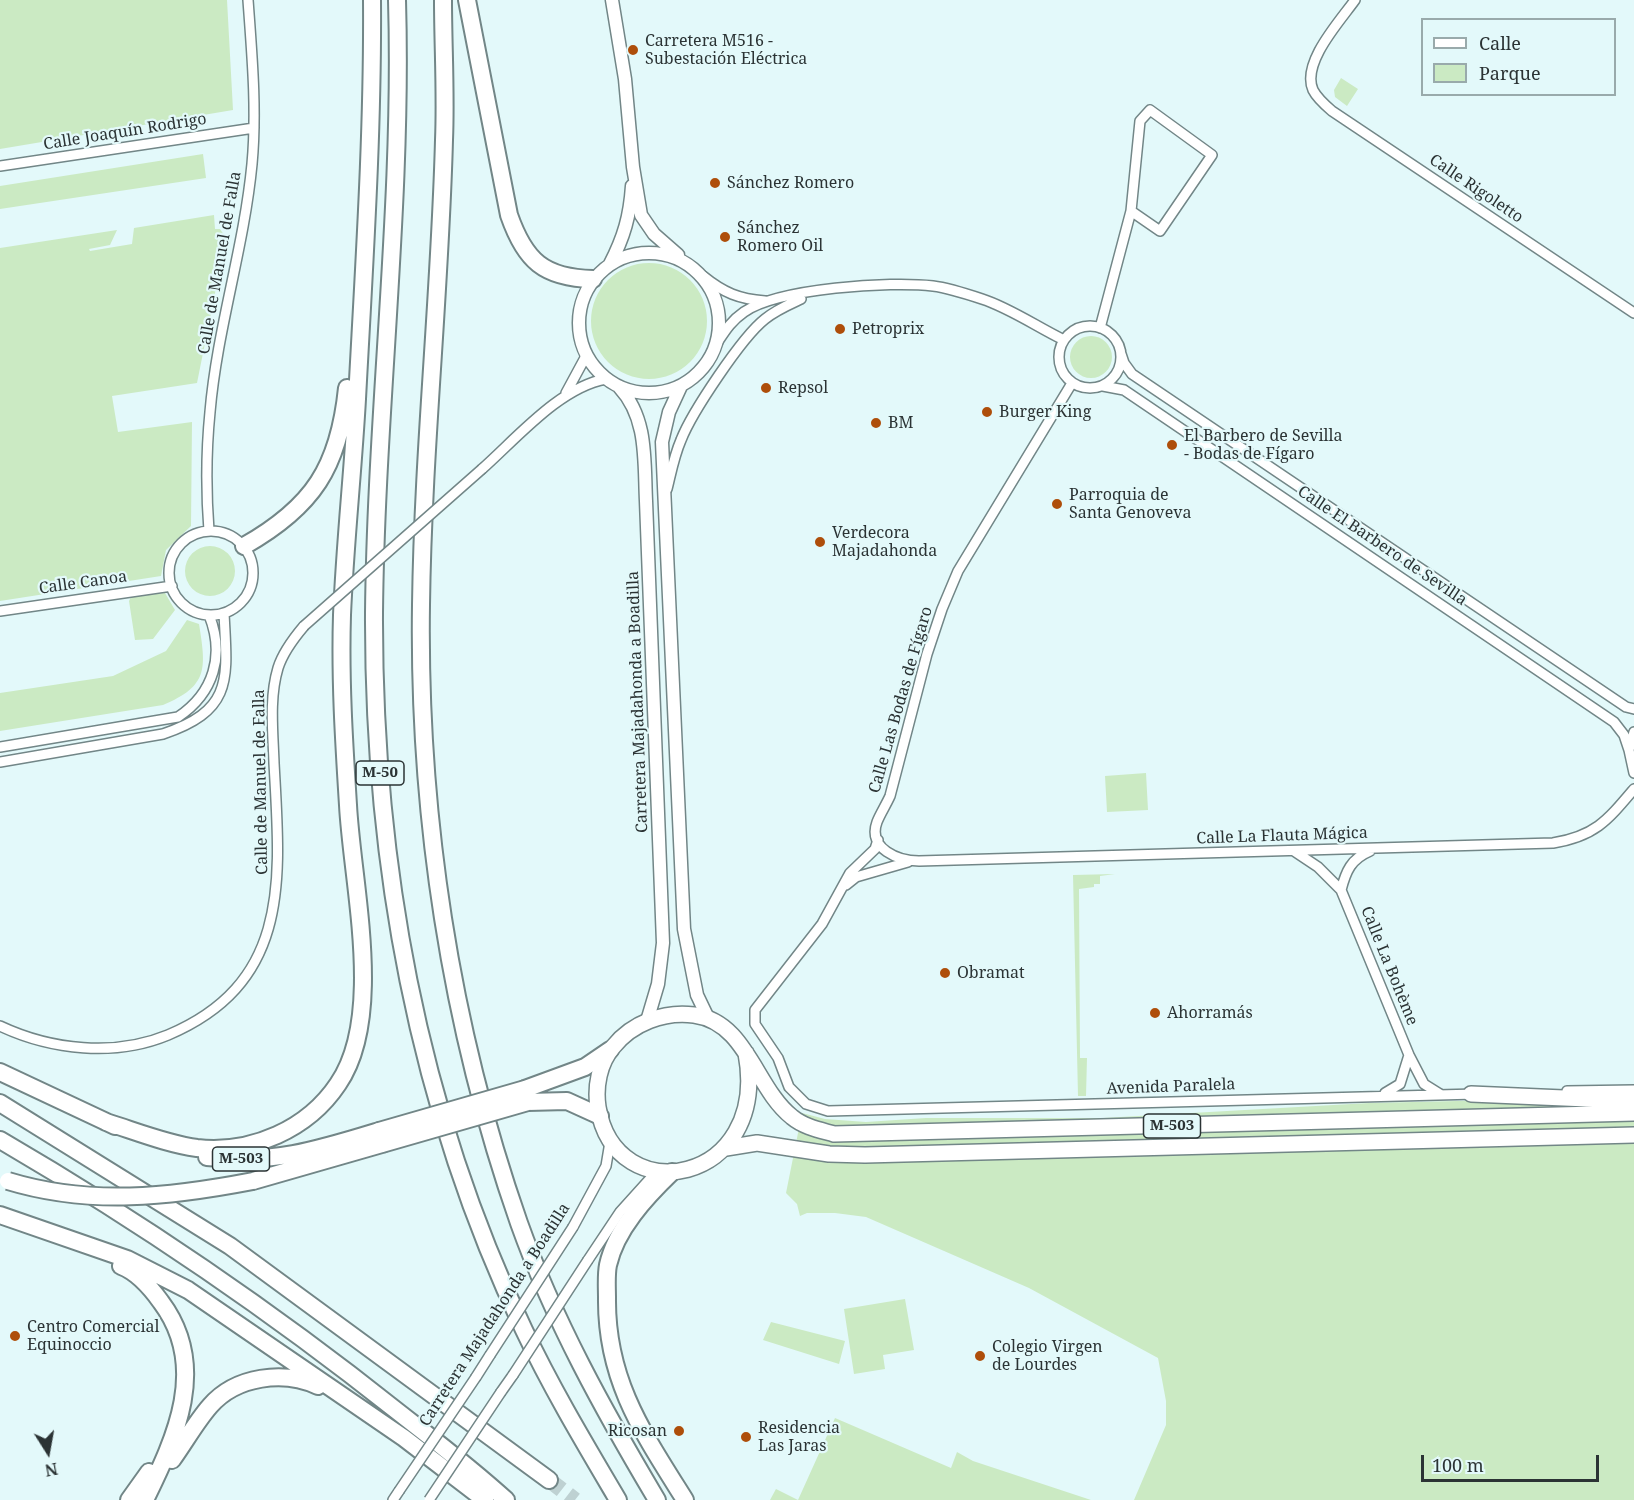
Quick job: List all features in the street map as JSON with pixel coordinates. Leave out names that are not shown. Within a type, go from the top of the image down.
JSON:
[{"type":"highway","points":[[106,1122],[196,1148],[231,1147],[271,1138],[302,1121],[328,1098],[347,1069],[359,1038],[363,998],[362,970],[348,814],[342,664],[346,531],[357,401],[372,64],[372,0]]},
{"type":"highway","name":"M-50","points":[[397,0],[398,144],[378,497],[374,614],[376,723],[385,837],[396,915],[408,984],[433,1089],[486,1239],[523,1329],[570,1420],[618,1500]]},
{"type":"highway","name":"M-50","points":[[443,0],[444,138],[421,607],[423,728],[431,830],[439,891],[475,1076],[519,1224],[599,1403],[657,1500]]},
{"type":"highway","points":[[467,0],[508,215],[518,242],[542,267],[566,277],[593,279]]},
{"type":"highway","points":[[244,546],[277,528],[298,507],[330,463],[342,429],[364,241]]},
{"type":"highway","name":"M-503","points":[[4,1180],[37,1190],[107,1198],[183,1194],[253,1181],[381,1137],[527,1095],[585,1067],[610,1050],[625,1034],[647,1022],[680,1014],[708,1018],[729,1032],[746,1053],[776,1101],[792,1118],[809,1127],[834,1134],[1634,1113]]},
{"type":"highway","name":"M-503","points":[[610,1050],[597,1088],[600,1116],[610,1142],[628,1160],[665,1172],[699,1166],[726,1148],[742,1124],[749,1101],[750,1086],[746,1053]]},
{"type":"highway","name":"M-503","points":[[0,1072],[153,1144],[197,1156],[270,1159],[381,1137]]},
{"type":"highway","points":[[1471,1094],[1634,1101]]},
{"type":"highway","name":"M-503","points":[[527,1095],[567,1101],[600,1116]]},
{"type":"highway","points":[[0,1103],[230,1246],[549,1480]]},
{"type":"highway","name":"M-503","points":[[726,1148],[757,1143],[829,1154],[865,1155],[1634,1135]]},
{"type":"highway","points":[[0,1140],[128,1217],[251,1299],[372,1392],[506,1500]]},
{"type":"highway","points":[[665,1172],[617,1242],[608,1266],[607,1320],[618,1379],[629,1405],[685,1500]]},
{"type":"highway","points":[[0,1216],[125,1267],[150,1287],[174,1321],[180,1337],[185,1377],[181,1416],[172,1446],[145,1500]]},
{"type":"highway","points":[[0,1216],[127,1259],[188,1290],[404,1438],[485,1500]]},
{"type":"highway","points":[[145,1500],[211,1404],[236,1386],[262,1378],[288,1377],[308,1381],[404,1438]]},
{"type":"highway","points":[[129,1500],[145,1480],[181,1416]]},
{"type":"street","name":"Calle de Manuel de Falla","points":[[209,531],[207,464],[210,412],[241,244],[254,128],[248,0]]},
{"type":"street","points":[[612,0],[625,80],[633,167],[641,214],[654,234],[725,293],[740,299],[768,301]]},
{"type":"street","name":"Calle Rigoletto","points":[[1355,0],[1313,62],[1311,81],[1319,98],[1332,111],[1634,313]]},
{"type":"street","points":[[1100,328],[1131,211],[1140,121],[1150,110],[1212,155],[1160,231],[1131,211]]},
{"type":"street","name":"Calle Joaquín Rodrigo","points":[[0,166],[254,128]]},
{"type":"street","points":[[610,264],[622,241],[629,219],[633,167]]},
{"type":"street","points":[[686,262],[667,254],[647,252],[628,255],[610,264],[593,279],[583,297],[579,316],[579,336],[586,356],[606,379],[619,387],[639,393],[660,393],[681,386],[697,375],[709,361],[730,322],[745,311],[768,301],[817,292],[886,285],[935,286],[983,299],[1064,340]]},
{"type":"street","points":[[703,276],[716,297],[720,320],[717,343]]},
{"type":"street","points":[[664,498],[679,443],[687,425],[754,329],[777,310],[817,292]]},
{"type":"street","points":[[1080,328],[1100,328],[1115,338],[1121,354],[1117,373],[1103,386],[1087,388],[1072,383],[1060,368],[1060,349],[1064,340],[1080,328]]},
{"type":"street","name":"Calle El Barbero de Sevilla","points":[[1121,354],[1132,374],[1626,707],[1634,709]]},
{"type":"street","name":"Calle de Manuel de Falla","points":[[563,397],[586,356]]},
{"type":"street","name":"Calle de Manuel de Falla","points":[[0,1026],[46,1042],[82,1048],[122,1047],[158,1039],[187,1027],[215,1009],[240,984],[260,954],[276,899],[280,862],[272,721],[274,685],[278,666],[288,645],[304,626],[563,397],[591,382],[606,379]]},
{"type":"street","name":"Calle Las Bodas de Fígaro","points":[[755,1024],[755,1010],[822,924],[850,873],[874,849],[878,840],[876,824],[890,796],[942,609],[958,571],[1072,383]]},
{"type":"street","points":[[681,386],[669,412],[662,442],[664,498],[684,929],[697,995],[708,1018]]},
{"type":"street","name":"Calle El Barbero de Sevilla","points":[[1103,386],[1124,390],[1614,722],[1624,735],[1629,750]]},
{"type":"street","name":"Carretera Majadahonda a Boadilla","points":[[619,387],[632,400],[639,416],[644,443],[663,943],[658,984],[647,1022]]},
{"type":"street","points":[[209,531],[234,538],[244,546],[253,571],[252,585],[246,597],[224,613],[209,615],[186,607],[171,582],[170,567],[174,554],[183,542],[195,534],[209,531]]},
{"type":"street","name":"Calle Canoa","points":[[0,609],[171,582]]},
{"type":"street","points":[[0,762],[163,734],[184,727],[203,715],[222,688],[226,673],[228,650],[224,613]]},
{"type":"street","points":[[0,747],[178,717],[195,705],[209,687],[214,674],[217,652],[209,615]]},
{"type":"street","points":[[1634,732],[1629,750],[1634,773]]},
{"type":"street","name":"Calle La Flauta Mágica","points":[[910,861],[1553,843],[1578,839],[1607,821],[1634,789]]},
{"type":"street","points":[[878,840],[883,850],[896,858],[910,861]]},
{"type":"street","points":[[1341,890],[1346,871],[1358,856],[1376,849]]},
{"type":"street","name":"Calle La Bohème","points":[[1294,851],[1318,867],[1341,890],[1408,1054],[1424,1084],[1442,1094]]},
{"type":"street","name":"Calle Las Bodas de Fígaro","points":[[842,889],[856,876],[910,861]]},
{"type":"street","name":"Avenida Paralela","points":[[755,1024],[778,1058],[789,1087],[806,1104],[828,1111],[1634,1090]]},
{"type":"street","points":[[1377,1096],[1395,1089],[1400,1084],[1408,1054]]},
{"type":"street","name":"Carretera Majadahonda a Boadilla","points":[[393,1500],[573,1227],[606,1166],[610,1142]]},
{"type":"street","points":[[429,1500],[620,1212],[665,1172]]},
{"type":"green space","points":[[0,0],[227,0],[233,110],[0,149]]},
{"type":"green space","points":[[1341,78],[1358,89],[1347,106],[1335,97],[1334,90]]},
{"type":"green space","points":[[203,154],[206,178],[0,209],[0,186]]},
{"type":"green space","points":[[214,215],[215,229],[220,229],[226,238],[197,383],[112,396],[118,432],[192,422],[191,526],[166,550],[161,576],[0,601],[0,248],[117,230],[110,245],[89,249],[90,251],[132,244],[134,228]]},
{"type":"green space","points":[[649,263],[671,267],[690,280],[703,299],[707,321],[703,343],[690,362],[671,375],[649,379],[627,375],[608,362],[595,343],[591,321],[595,299],[608,280],[627,267]]},
{"type":"green space","points":[[1091,336],[1106,342],[1112,357],[1106,372],[1091,378],[1076,372],[1070,357],[1076,342]]},
{"type":"green space","points":[[205,546],[215,546],[228,553],[235,566],[235,576],[228,589],[215,596],[205,596],[196,592],[189,585],[185,576],[185,566],[189,557],[196,550]]},
{"type":"green space","points":[[165,593],[175,610],[153,639],[135,640],[129,601],[131,597]]},
{"type":"green space","points":[[187,620],[199,624],[203,664],[196,683],[178,698],[163,705],[0,731],[0,693],[113,676],[166,651]]},
{"type":"green space","points":[[1146,773],[1148,810],[1107,812],[1105,776]]},
{"type":"green space","points":[[1115,874],[1100,876],[1100,884],[1094,884],[1094,887],[1079,889],[1080,1058],[1087,1058],[1086,1096],[1078,1096],[1073,875]]},
{"type":"green space","points":[[1634,1097],[1634,1500],[1134,1500],[1166,1425],[1166,1401],[1158,1358],[1029,1288],[866,1217],[835,1213],[807,1213],[800,1216],[797,1204],[786,1193],[802,1113],[825,1119],[866,1122],[926,1118],[1103,1118],[1369,1103]]},
{"type":"green space","points":[[905,1299],[914,1350],[883,1355],[885,1369],[854,1374],[844,1309]]},
{"type":"green space","points":[[771,1322],[845,1341],[839,1364],[763,1340]]},
{"type":"green space","points":[[835,1418],[951,1468],[957,1452],[973,1461],[1091,1500],[798,1500]]},
{"type":"green space","points":[[776,1489],[798,1500],[770,1500]]},
{"type":"tunnel","points":[[549,1480],[575,1500]]},
{"type":"place","name":"Carretera M516 - Subestación Eléctrica","points":[[633,50]]},
{"type":"place","name":"Sánchez Romero","points":[[715,183]]},
{"type":"place","name":"Sánchez Romero Oil","points":[[725,237]]},
{"type":"place","name":"Petroprix","points":[[840,329]]},
{"type":"place","name":"Repsol","points":[[766,388]]},
{"type":"place","name":"Burger King","points":[[987,412]]},
{"type":"place","name":"BM","points":[[876,423]]},
{"type":"place","name":"El Barbero de Sevilla - Bodas de Fígaro","points":[[1172,445]]},
{"type":"place","name":"Parroquia de Santa Genoveva","points":[[1057,504]]},
{"type":"place","name":"Verdecora Majadahonda","points":[[820,542]]},
{"type":"place","name":"Obramat","points":[[945,973]]},
{"type":"place","name":"Ahorramás","points":[[1155,1013]]},
{"type":"place","name":"Centro Comercial Equinoccio","points":[[15,1336]]},
{"type":"place","name":"Colegio Virgen de Lourdes","points":[[980,1356]]},
{"type":"place","name":"Ricosan","points":[[679,1431]]},
{"type":"place","name":"Residencia Las Jaras","points":[[746,1437]]}]
